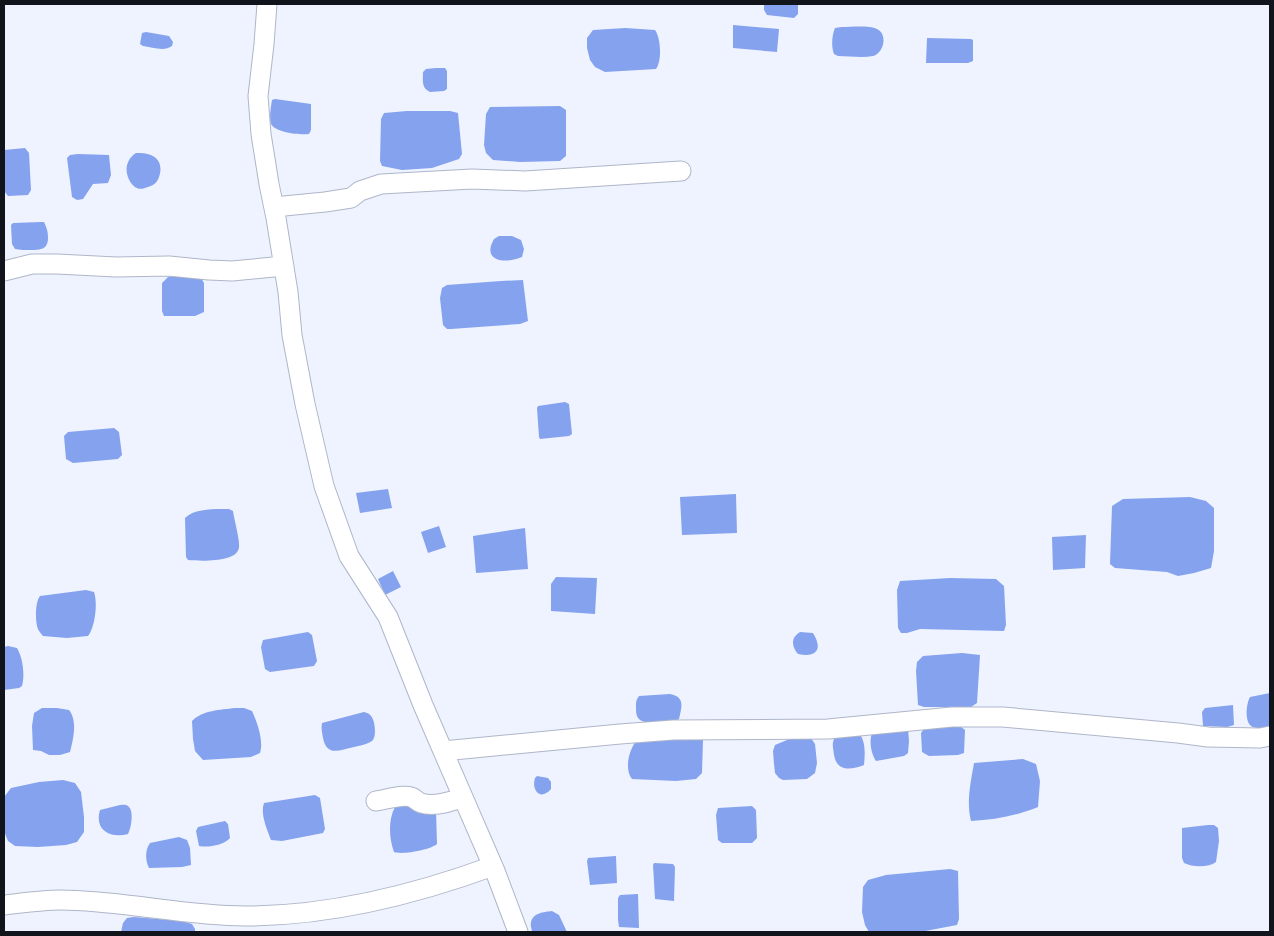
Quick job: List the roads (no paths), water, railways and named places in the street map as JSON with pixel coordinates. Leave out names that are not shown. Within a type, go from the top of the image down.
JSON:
[{"type":"street","points":[[267,4],[258,96],[261,134],[284,266],[295,353],[324,486],[349,556],[388,617],[422,705],[493,866],[518,932]]},
{"type":"street","points":[[274,207],[351,198],[360,191],[381,184],[472,179],[525,181],[681,171]]},
{"type":"street","points":[[4,270],[32,264],[169,266],[232,271],[284,266]]},
{"type":"street","points":[[443,751],[674,730],[828,729],[952,717],[1003,717],[1208,737],[1260,738],[1270,736]]},
{"type":"street","points":[[376,801],[402,796],[412,797],[419,803],[427,804],[453,801],[463,797]]},
{"type":"street","points":[[4,905],[59,900],[98,902],[214,915],[284,914],[336,908],[399,895],[463,877],[493,866]]},
{"type":"water","points":[[764,4],[798,4],[798,14],[794,18],[767,15],[764,10]]},
{"type":"water","points":[[733,25],[779,29],[777,52],[733,48]]},
{"type":"water","points":[[625,28],[655,30],[659,38],[660,49],[656,69],[605,72],[595,67],[590,60],[587,48],[587,38],[593,30]]},
{"type":"water","points":[[835,28],[877,29],[883,35],[880,51],[869,57],[838,56],[834,54],[832,44],[834,31]]},
{"type":"water","points":[[142,33],[169,36],[173,42],[172,46],[162,49],[143,46],[140,44]]},
{"type":"water","points":[[927,38],[973,40],[973,61],[968,63],[926,63]]},
{"type":"water","points":[[445,68],[447,71],[447,89],[430,92],[424,86],[423,72],[426,69]]},
{"type":"water","points":[[272,100],[311,104],[311,130],[309,134],[288,133],[278,130],[271,124]]},
{"type":"water","points":[[560,106],[566,110],[566,156],[560,161],[520,162],[493,160],[486,153],[484,145],[486,114],[490,107]]},
{"type":"water","points":[[450,111],[458,113],[462,154],[459,159],[432,168],[402,170],[382,166],[380,161],[381,119],[384,113]]},
{"type":"water","points":[[25,148],[29,153],[31,190],[28,195],[8,196],[4,191],[4,150]]},
{"type":"water","points":[[136,153],[152,155],[159,161],[160,166],[159,177],[156,182],[142,189],[135,187],[127,175],[128,163]]},
{"type":"water","points":[[70,155],[109,155],[111,175],[108,183],[93,184],[83,199],[77,200],[72,197],[67,158]]},
{"type":"water","points":[[44,222],[48,232],[48,242],[45,247],[35,250],[15,249],[12,244],[11,225],[13,223]]},
{"type":"water","points":[[499,236],[512,236],[521,240],[524,249],[522,257],[503,260],[493,257],[491,247],[494,239]]},
{"type":"water","points":[[168,277],[201,278],[204,283],[204,312],[195,316],[164,316],[162,311],[162,283]]},
{"type":"water","points":[[523,280],[528,321],[520,324],[451,329],[447,329],[443,325],[440,298],[442,288],[447,285]]},
{"type":"water","points":[[565,402],[569,404],[572,434],[569,436],[540,439],[538,406]]},
{"type":"water","points":[[114,428],[119,432],[122,455],[118,459],[73,463],[66,459],[64,436],[68,432]]},
{"type":"water","points":[[388,489],[392,508],[360,513],[356,493]]},
{"type":"water","points":[[736,494],[737,533],[682,535],[680,497]]},
{"type":"water","points":[[1190,497],[1206,501],[1214,508],[1214,551],[1211,568],[1178,576],[1167,572],[1115,568],[1110,564],[1112,506],[1123,499]]},
{"type":"water","points":[[229,509],[233,511],[238,535],[239,547],[237,552],[232,556],[218,560],[188,560],[186,557],[185,518],[194,512]]},
{"type":"water","points":[[439,526],[446,547],[428,553],[421,532]]},
{"type":"water","points":[[525,528],[528,569],[476,573],[473,536]]},
{"type":"water","points":[[1086,535],[1085,568],[1053,570],[1052,537]]},
{"type":"water","points":[[393,571],[401,587],[385,595],[378,579]]},
{"type":"water","points":[[556,577],[597,578],[595,614],[551,611],[551,584]]},
{"type":"water","points":[[950,578],[996,579],[1004,586],[1006,625],[1004,631],[920,629],[901,633],[898,628],[897,590],[900,581]]},
{"type":"water","points":[[86,590],[94,592],[96,602],[94,621],[88,636],[67,638],[43,636],[36,622],[36,607],[40,596]]},
{"type":"water","points":[[308,632],[312,635],[317,661],[314,666],[270,672],[265,669],[261,647],[263,640]]},
{"type":"water","points":[[800,632],[813,633],[818,644],[818,648],[814,653],[805,655],[798,654],[796,651],[793,646],[793,640]]},
{"type":"water","points":[[4,647],[17,648],[19,652],[23,667],[23,682],[19,688],[4,690]]},
{"type":"water","points":[[962,653],[980,655],[977,703],[971,707],[924,707],[918,705],[917,662],[923,656]]},
{"type":"water","points":[[1270,693],[1270,728],[1253,727],[1247,718],[1250,697]]},
{"type":"water","points":[[675,695],[680,700],[679,719],[671,722],[652,723],[638,718],[636,704],[639,696]]},
{"type":"water","points":[[1233,705],[1234,725],[1227,727],[1203,726],[1202,712],[1205,708]]},
{"type":"water","points":[[42,708],[69,710],[72,714],[74,725],[70,752],[60,755],[49,755],[33,750],[32,726],[34,713]]},
{"type":"water","points":[[244,708],[252,711],[261,737],[260,753],[251,757],[203,760],[195,751],[192,721],[206,713]]},
{"type":"water","points":[[364,712],[369,714],[374,721],[375,732],[372,741],[363,745],[334,751],[327,748],[323,738],[322,723]]},
{"type":"water","points":[[926,726],[960,726],[965,730],[964,753],[929,756],[922,752],[921,733]]},
{"type":"water","points":[[908,729],[908,753],[904,756],[876,761],[871,747],[872,733]]},
{"type":"water","points":[[859,733],[864,744],[864,765],[850,769],[841,767],[834,755],[833,743],[836,735]]},
{"type":"water","points":[[678,737],[703,740],[702,773],[696,779],[676,781],[632,779],[628,770],[628,759],[637,740],[668,740]]},
{"type":"water","points":[[792,738],[811,738],[815,744],[817,763],[815,773],[807,779],[783,780],[775,773],[773,751],[775,745]]},
{"type":"water","points":[[1023,759],[1036,764],[1040,781],[1038,807],[1005,817],[971,821],[969,799],[974,763]]},
{"type":"water","points":[[537,776],[548,778],[551,782],[551,789],[547,793],[540,794],[534,787]]},
{"type":"water","points":[[63,780],[75,783],[81,792],[84,832],[77,842],[66,845],[38,847],[15,846],[8,841],[4,831],[4,797],[11,788],[39,782]]},
{"type":"water","points":[[315,795],[320,798],[325,829],[323,833],[282,841],[271,840],[263,817],[264,803]]},
{"type":"water","points":[[127,805],[131,809],[132,820],[129,832],[128,834],[121,835],[110,834],[101,828],[99,823],[100,810]]},
{"type":"water","points":[[401,805],[436,810],[437,844],[416,851],[394,852],[390,835],[390,823],[395,807]]},
{"type":"water","points":[[752,806],[756,810],[757,838],[752,843],[722,843],[718,840],[716,815],[718,808]]},
{"type":"water","points":[[225,821],[228,824],[230,838],[216,845],[199,846],[196,831],[198,827]]},
{"type":"water","points":[[1214,825],[1218,828],[1219,841],[1216,862],[1200,866],[1184,863],[1182,858],[1182,828]]},
{"type":"water","points":[[179,837],[187,840],[190,848],[191,865],[149,868],[146,855],[150,843]]},
{"type":"water","points":[[616,856],[617,883],[590,885],[588,858]]},
{"type":"water","points":[[654,863],[673,864],[675,867],[674,901],[655,899]]},
{"type":"water","points":[[950,869],[958,871],[959,919],[957,925],[920,932],[869,932],[862,912],[863,887],[868,880],[886,875]]},
{"type":"water","points":[[638,894],[639,928],[619,927],[618,898],[620,895]]},
{"type":"water","points":[[552,911],[559,915],[567,932],[532,932],[531,924],[534,917]]},
{"type":"water","points":[[127,918],[182,921],[192,924],[195,932],[121,932],[123,923]]}]
